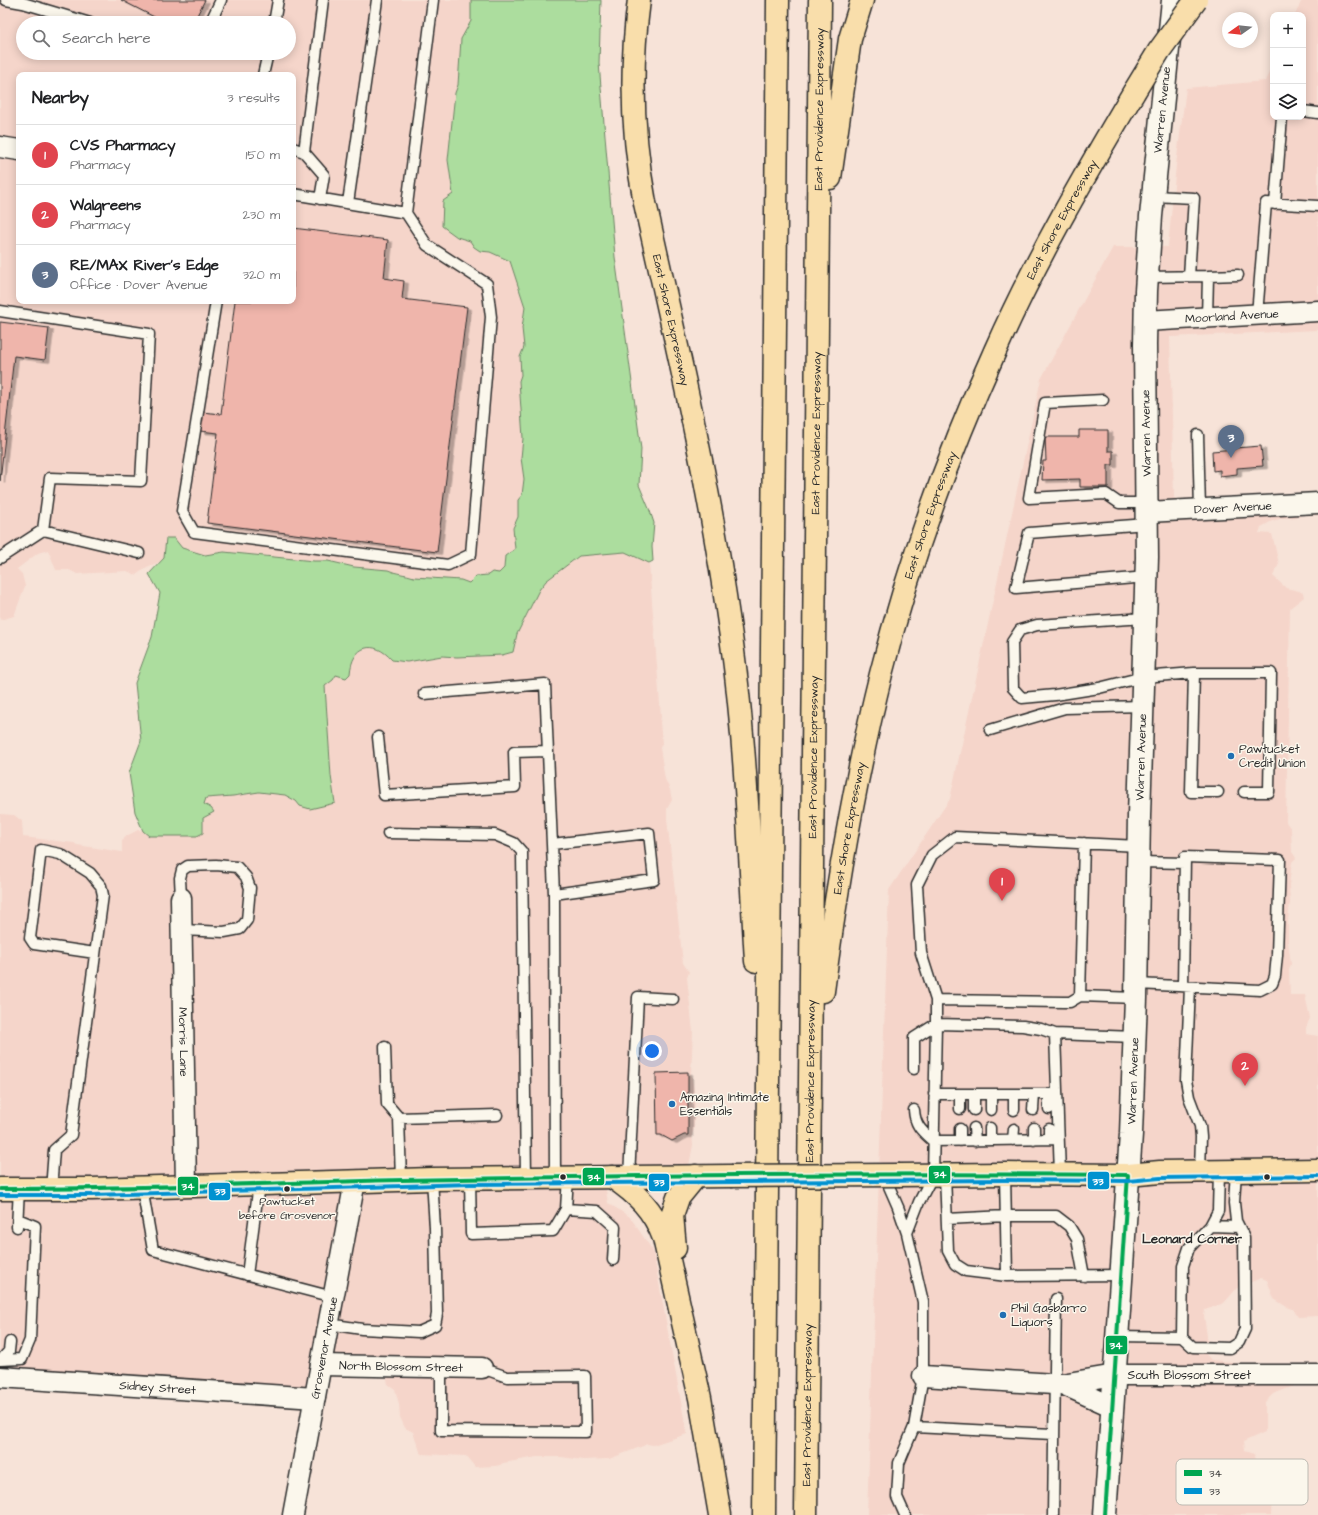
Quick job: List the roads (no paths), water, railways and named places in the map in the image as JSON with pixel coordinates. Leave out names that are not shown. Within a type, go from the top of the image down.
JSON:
[{"type":"main road","name":"East Shore Expressway","points":[[640,0],[634,45],[633,94],[640,172],[645,203],[706,481],[729,622],[737,683],[768,1142]]},
{"type":"main road","points":[[764,1515],[778,0]]},
{"type":"main road","name":"East Providence Expressway","points":[[806,1515],[820,0]]},
{"type":"main road","points":[[817,268],[850,39],[862,0]]},
{"type":"main road","name":"Warren Avenue","points":[[1105,1515],[1122,1276],[1135,1037],[1143,678],[1147,577],[1145,321],[1153,196],[1173,0]]},
{"type":"main road","name":"East Shore Expressway","points":[[810,1084],[831,933],[857,781],[882,672],[916,555],[956,442],[995,350],[1050,238],[1096,156],[1159,51],[1196,0]]},
{"type":"main road","points":[[10,1189],[51,1190],[142,1188],[470,1178],[1005,1174],[1128,1175],[1160,1172],[1318,1170]]},
{"type":"main road","points":[[680,1308],[672,1215],[678,1198],[696,1176]]},
{"type":"main road","points":[[620,1177],[639,1197],[656,1220],[665,1242],[701,1405],[720,1515]]},
{"type":"street","points":[[0,147],[16,150]]},
{"type":"street","name":"Moorland Avenue","points":[[1145,321],[1318,311]]},
{"type":"street","name":"Dover Avenue","points":[[1147,513],[1318,503]]},
{"type":"street","name":"Morris Lane","points":[[181,898],[186,1186]]},
{"type":"street","name":"Grosvenor Avenue","points":[[293,1515],[355,1181]]},
{"type":"street","name":"Sidney Street","points":[[0,1365],[315,1398]]},
{"type":"street","name":"North Blossom Street","points":[[321,1365],[482,1368]]},
{"type":"street","name":"South Blossom Street","points":[[923,1376],[1058,1384],[1115,1375],[1318,1375]]},
{"type":"street","name":"South Blossom Street","points":[[1058,1384],[1113,1408]]},
{"type":"lane","points":[[6,0],[24,2],[68,16]]},
{"type":"lane","points":[[213,16],[221,0]]},
{"type":"lane","points":[[275,16],[278,0]]},
{"type":"lane","points":[[304,152],[324,0]]},
{"type":"lane","points":[[348,203],[377,0]]},
{"type":"lane","points":[[216,304],[182,511],[194,532],[448,565],[471,554],[491,317],[487,284],[427,245],[406,213],[433,0]]},
{"type":"lane","points":[[264,72],[266,60]]},
{"type":"lane","points":[[1306,111],[1318,112]]},
{"type":"lane","points":[[1275,204],[1282,120]]},
{"type":"lane","points":[[296,149],[304,152],[324,175],[320,199]]},
{"type":"lane","points":[[296,195],[406,213]]},
{"type":"lane","points":[[1153,196],[1194,198],[1189,276]]},
{"type":"lane","points":[[1257,315],[1266,203],[1318,206]]},
{"type":"lane","points":[[1147,277],[1238,275]]},
{"type":"lane","points":[[1208,276],[1208,318]]},
{"type":"lane","points":[[0,311],[149,334],[141,481],[50,478],[43,530]]},
{"type":"lane","points":[[1103,400],[1045,403],[1029,498],[1106,494],[1120,503],[1147,513]]},
{"type":"lane","points":[[1198,435],[1200,509]]},
{"type":"lane","points":[[1147,513],[1030,533],[1016,588],[1147,577]]},
{"type":"lane","points":[[0,558],[43,530],[139,553]]},
{"type":"lane","points":[[1145,618],[1037,625],[1020,630],[1012,642],[1013,688],[1022,698],[1099,688],[1143,678],[1194,673],[1271,672],[1269,792],[1244,792]]},
{"type":"lane","points":[[1194,673],[1191,792],[1218,792]]},
{"type":"lane","points":[[424,694],[545,684],[554,894],[562,1177],[566,1210],[553,1231],[471,1234],[470,1178]]},
{"type":"lane","points":[[990,730],[1065,708],[1143,706]]},
{"type":"lane","points":[[378,737],[384,795],[515,786],[514,752],[547,751]]},
{"type":"lane","points":[[388,833],[496,835],[514,843],[522,852],[526,1178]]},
{"type":"lane","points":[[552,844],[649,833],[654,880],[554,894]]},
{"type":"lane","points":[[1122,1276],[1007,1276],[966,1271],[955,1264],[948,1251],[946,1219],[933,1141],[936,1000],[921,953],[917,885],[932,855],[955,837],[1084,843],[1185,863]]},
{"type":"lane","points":[[1080,996],[1084,843]]},
{"type":"lane","points":[[51,1190],[54,1150],[71,1135],[103,895],[101,886],[90,873],[60,854],[41,850],[30,938],[34,944],[95,953]]},
{"type":"lane","points":[[936,1000],[1070,1002],[1080,996],[1186,987],[1260,990],[1272,984],[1275,976],[1280,860],[1185,857],[1186,987],[1186,1080],[1200,1126],[1201,1137],[1234,1203],[1236,1220],[1244,1237],[1245,1329],[1239,1342],[1230,1348],[1193,1347],[1182,1337],[1118,1336]]},
{"type":"lane","points":[[181,898],[180,878],[182,870],[188,866],[216,864],[237,867],[246,877],[250,888],[247,920],[240,929],[224,932],[182,930]]},
{"type":"lane","points":[[620,1177],[638,997],[673,999]]},
{"type":"lane","points":[[914,1069],[914,1038],[936,1024],[1023,1026],[1042,1029],[1055,1034],[1135,1037]]},
{"type":"lane","points":[[1055,1034],[1053,1094],[1054,1139],[1060,1174]]},
{"type":"lane","points":[[385,1047],[387,1104],[399,1118],[401,1180]]},
{"type":"lane","points":[[934,1094],[1053,1094]]},
{"type":"lane","points":[[960,1094],[960,1109]]},
{"type":"lane","points":[[974,1094],[974,1110]]},
{"type":"lane","points":[[991,1094],[991,1110]]},
{"type":"lane","points":[[1014,1094],[1014,1110]]},
{"type":"lane","points":[[1034,1094],[1034,1110]]},
{"type":"lane","points":[[1049,1109],[1053,1094]]},
{"type":"lane","points":[[914,1110],[915,1118],[919,1127],[933,1141],[1054,1139]]},
{"type":"lane","points":[[399,1118],[497,1115]]},
{"type":"lane","points":[[960,1128],[960,1141]]},
{"type":"lane","points":[[974,1128],[975,1141]]},
{"type":"lane","points":[[990,1128],[990,1140]]},
{"type":"lane","points":[[1034,1128],[1034,1140]]},
{"type":"lane","points":[[1013,1140],[1014,1129]]},
{"type":"lane","points":[[1049,1129],[1054,1139]]},
{"type":"lane","points":[[1182,1337],[1183,1266],[1189,1248],[1210,1226],[1218,1211],[1219,1172]]},
{"type":"lane","points":[[1005,1174],[1007,1276]]},
{"type":"lane","points":[[892,1175],[898,1207],[907,1233],[923,1302],[923,1376],[914,1427],[899,1463],[897,1497],[905,1515]]},
{"type":"lane","points":[[907,1233],[919,1202],[939,1175]]},
{"type":"lane","points":[[328,1324],[362,1329],[419,1332],[435,1325],[437,1314],[432,1179]]},
{"type":"lane","points":[[247,1275],[259,1184]]},
{"type":"lane","points":[[142,1188],[153,1250],[333,1297]]},
{"type":"lane","points":[[0,1365],[22,1359],[30,1340],[35,1226],[17,1223],[10,1189]]},
{"type":"lane","points":[[566,1210],[597,1212],[615,1227],[613,1260]]},
{"type":"lane","points":[[946,1219],[1006,1216],[1056,1216],[1070,1226],[1076,1239],[1084,1276]]},
{"type":"lane","points":[[1210,1226],[1239,1226]]},
{"type":"lane","points":[[1053,1515],[1053,1434],[1058,1384],[1056,1299]]},
{"type":"lane","points":[[0,1365],[9,1351],[10,1342]]},
{"type":"lane","points":[[441,1368],[441,1431],[586,1432],[585,1376],[507,1377],[482,1368]]},
{"type":"lane","points":[[914,1427],[1053,1434]]},
{"type":"place","name":"RE/MAX River's Edge","points":[[1231,458]]},
{"type":"place","name":"Pawtucket Credit Union","points":[[1231,756]]},
{"type":"place","name":"CVS Pharmacy","points":[[1002,901]]},
{"type":"place","name":"Walgreens","points":[[1245,1086]]},
{"type":"place","name":"Amazing Intimate Essentials","points":[[672,1104]]},
{"type":"place","name":"Pawtucket before Grosvenor","points":[[287,1189]]},
{"type":"place","name":"Phil Gasbarro Liquors","points":[[1003,1315]]},
{"type":"district","name":"Leonard Corner","points":[[1192,1238]]}]
